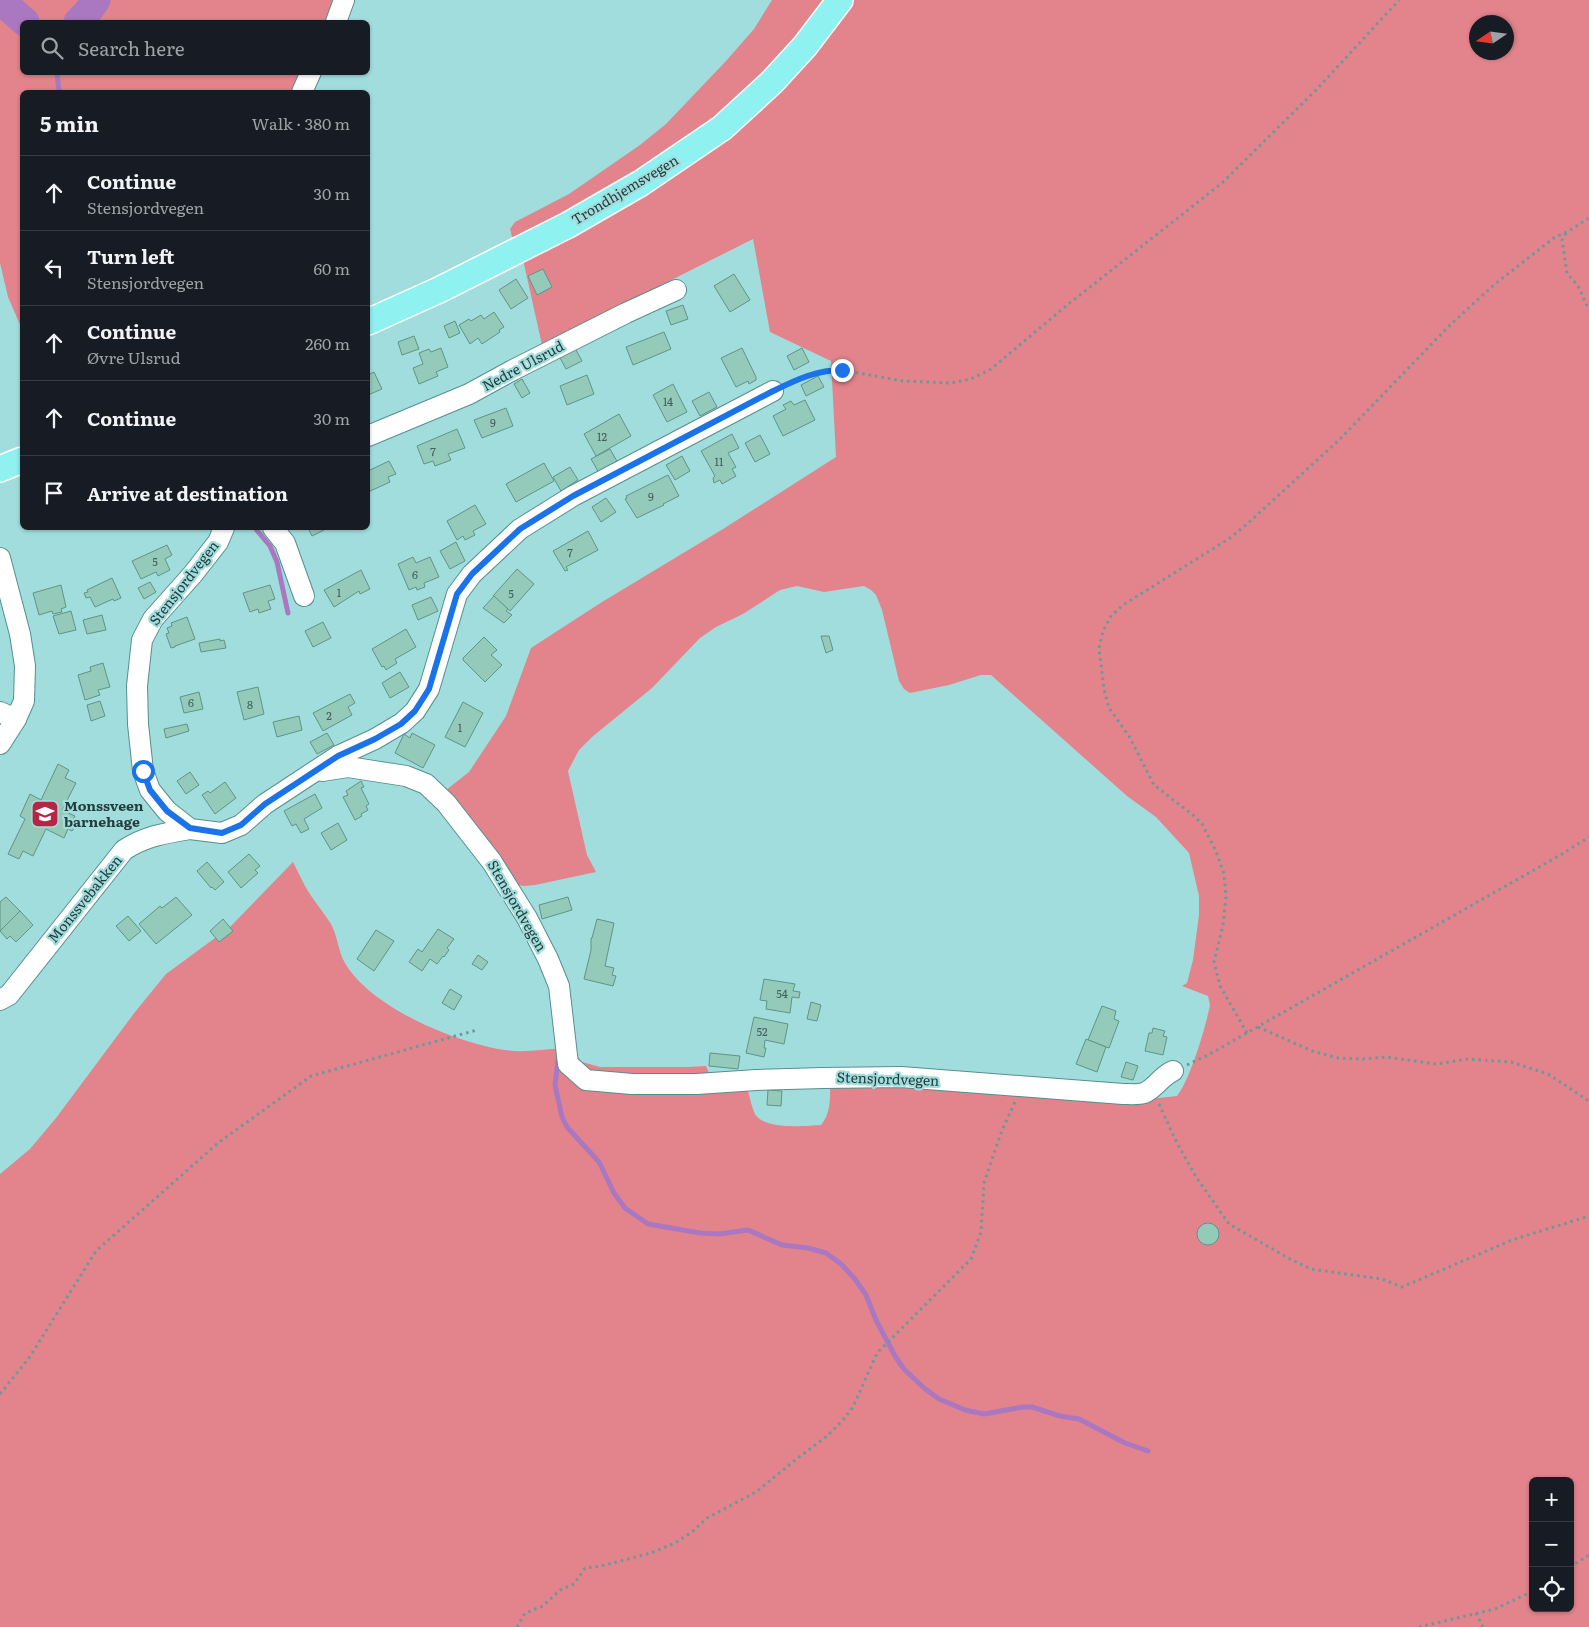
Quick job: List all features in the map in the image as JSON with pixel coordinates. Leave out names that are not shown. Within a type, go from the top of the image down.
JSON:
[{"type":"main road","name":"Trondhjemsvegen","points":[[370,321],[439,290],[568,225],[641,183],[714,134],[772,82],[806,46],[840,0]]},
{"type":"main road","points":[[0,469],[20,461]]},
{"type":"street","points":[[337,20],[344,0]]},
{"type":"street","points":[[303,90],[310,75]]},
{"type":"street","name":"Nedre Ulsrud","points":[[370,435],[469,394],[522,365],[676,290]]},
{"type":"street","points":[[315,772],[338,756],[375,739],[401,724],[419,707],[429,689],[457,594],[472,574],[520,529],[573,496],[773,391]]},
{"type":"street","name":"Stensjordvegen","points":[[223,530],[218,542],[193,574],[153,619],[142,640],[137,692],[138,724],[143,771],[150,790],[167,811],[190,828],[222,833],[241,825],[265,804],[315,772],[348,767],[406,776],[426,784],[446,802],[492,862],[535,932],[559,986],[568,1064],[586,1080],[632,1084],[697,1084],[766,1079],[901,1078],[1123,1094],[1144,1093],[1164,1074],[1173,1071]]},
{"type":"street","points":[[275,530],[285,543],[304,596]]},
{"type":"street","points":[[0,558],[20,634],[24,666],[24,701],[8,716],[0,744]]},
{"type":"street","name":"Monssvebakken","points":[[0,1000],[8,995],[124,850],[137,842],[154,836],[190,828]]},
{"type":"path","points":[[773,391],[803,376],[832,370],[842,370],[903,381],[934,383],[962,382],[991,369],[1222,182],[1318,88],[1399,0]]},
{"type":"path","points":[[1247,1032],[1220,986],[1214,962],[1223,925],[1226,897],[1224,874],[1216,851],[1202,824],[1154,785],[1129,736],[1108,708],[1099,648],[1103,631],[1111,616],[1123,605],[1230,538],[1248,524],[1339,440],[1450,325],[1495,284],[1555,237],[1589,218]]},
{"type":"path","points":[[1567,232],[1562,240],[1567,273],[1578,286],[1589,310]]},
{"type":"path","points":[[1173,1071],[1208,1055],[1589,837]]},
{"type":"path","points":[[1257,1027],[1312,1051],[1338,1058],[1363,1059],[1386,1057],[1436,1064],[1468,1059],[1511,1062],[1548,1074],[1589,1101]]},
{"type":"path","points":[[0,1394],[29,1358],[96,1251],[218,1143],[311,1076],[477,1030]]},
{"type":"path","points":[[517,1627],[525,1613],[543,1606],[560,1590],[574,1584],[585,1568],[601,1566],[652,1553],[675,1544],[707,1518],[756,1492],[827,1436],[843,1420],[853,1406],[877,1353],[971,1260],[981,1232],[984,1183],[1012,1106],[1026,1087]]},
{"type":"path","points":[[1151,1088],[1176,1141],[1196,1177],[1229,1224],[1311,1269],[1382,1279],[1402,1286],[1512,1240],[1589,1216]]},
{"type":"path","points":[[1571,1567],[1589,1555]]},
{"type":"path","points":[[1419,1627],[1495,1609],[1529,1594]]},
{"type":"path","points":[[1476,1613],[1482,1627]]},
{"type":"shaded area","points":[[0,0],[346,0],[337,20],[20,20],[20,75],[310,75],[301,90],[20,90],[20,325],[8,297],[0,263]]},
{"type":"shaded area","points":[[772,0],[1589,0],[1589,1627],[0,1627],[0,1174],[30,1149],[56,1118],[135,1012],[166,974],[230,927],[293,862],[308,891],[331,924],[345,963],[357,979],[394,1008],[439,1031],[463,1040],[505,1050],[577,1050],[577,1056],[582,1062],[600,1067],[706,1066],[713,1082],[740,1087],[748,1091],[755,1114],[767,1123],[785,1126],[821,1125],[829,1109],[830,1077],[1159,1098],[1177,1096],[1187,1078],[1201,1039],[1210,1005],[1208,996],[1182,986],[1187,983],[1193,960],[1199,915],[1199,896],[1189,853],[1156,817],[1127,796],[991,675],[981,675],[949,685],[910,693],[904,689],[899,681],[882,610],[876,595],[864,586],[824,592],[797,586],[780,590],[743,614],[716,627],[700,638],[652,688],[579,750],[568,771],[587,855],[596,872],[535,885],[524,886],[508,883],[441,794],[469,772],[506,716],[531,648],[836,457],[831,361],[770,332],[753,239],[542,345],[522,255],[514,244],[510,229],[515,222],[569,194],[640,145],[666,124],[754,29]]},
{"type":"building","points":[[543,269],[552,287],[537,295],[528,276]]},
{"type":"building","points":[[734,274],[750,300],[730,312],[714,286]]},
{"type":"building","points":[[516,279],[528,298],[511,309],[499,290]]},
{"type":"building","points":[[683,305],[688,319],[671,325],[666,311]]},
{"type":"building","points":[[494,312],[504,327],[499,330],[500,332],[482,344],[478,338],[470,344],[459,325],[481,315],[484,319]]},
{"type":"building","points":[[455,321],[460,333],[449,338],[444,326]]},
{"type":"building","points":[[664,332],[671,349],[633,365],[626,347]]},
{"type":"building","points":[[414,336],[419,349],[402,355],[398,342]]},
{"type":"building","points":[[441,348],[448,367],[436,372],[438,376],[419,384],[413,368],[423,364],[419,353],[429,349],[431,352]]},
{"type":"building","points":[[575,348],[582,361],[566,369],[559,356]]},
{"type":"building","points":[[742,348],[756,380],[749,384],[748,381],[736,387],[721,358]]},
{"type":"building","points":[[802,348],[809,362],[794,370],[787,356]]},
{"type":"building","points":[[374,372],[382,389],[370,394],[370,374]]},
{"type":"building","points":[[587,375],[594,394],[567,405],[560,386]]},
{"type":"building","points":[[818,376],[824,387],[806,396],[801,385]]},
{"type":"building","points":[[522,379],[530,393],[522,398],[514,384]]},
{"type":"building","points":[[673,384],[687,412],[667,422],[653,395]]},
{"type":"building","points":[[709,392],[717,407],[700,416],[692,401]]},
{"type":"building","points":[[805,400],[815,420],[783,436],[773,416],[786,409],[783,405],[791,401],[794,405]]},
{"type":"building","points":[[506,408],[513,426],[482,438],[474,420]]},
{"type":"building","points":[[619,414],[631,436],[596,456],[584,434]]},
{"type":"building","points":[[457,429],[465,448],[448,454],[451,460],[435,466],[433,461],[424,464],[417,446]]},
{"type":"building","points":[[732,434],[739,448],[728,453],[736,467],[732,469],[736,476],[722,484],[720,480],[714,483],[713,478],[715,476],[701,451]]},
{"type":"building","points":[[760,435],[770,454],[755,462],[745,443]]},
{"type":"building","points":[[610,449],[618,463],[599,473],[591,459]]},
{"type":"building","points":[[682,456],[690,471],[675,480],[666,465]]},
{"type":"building","points":[[389,461],[396,474],[388,477],[390,482],[370,491],[370,470]]},
{"type":"building","points":[[544,463],[554,481],[516,502],[506,484]]},
{"type":"building","points":[[570,467],[578,480],[561,491],[553,477]]},
{"type":"building","points":[[668,475],[679,496],[637,518],[625,499],[627,498],[626,496]]},
{"type":"building","points":[[606,498],[616,512],[601,522],[592,507]]},
{"type":"building","points":[[475,505],[486,524],[473,531],[475,535],[465,540],[463,536],[457,540],[447,521]]},
{"type":"building","points":[[309,530],[324,530],[312,536]]},
{"type":"building","points":[[588,531],[598,550],[566,567],[568,570],[565,571],[553,551]]},
{"type":"building","points":[[456,542],[465,561],[450,569],[440,551]]},
{"type":"building","points":[[167,545],[172,555],[165,559],[170,570],[158,576],[156,572],[141,579],[132,561]]},
{"type":"building","points":[[413,557],[416,563],[430,557],[439,577],[424,583],[425,587],[417,590],[416,587],[409,590],[398,564]]},
{"type":"building","points":[[517,569],[534,584],[510,611],[493,596]]},
{"type":"building","points":[[361,570],[370,589],[360,594],[359,591],[334,607],[324,590]]},
{"type":"building","points":[[112,578],[121,598],[114,601],[113,599],[95,607],[90,597],[86,598],[84,593]]},
{"type":"building","points":[[150,582],[156,592],[144,599],[138,588]]},
{"type":"building","points":[[61,585],[66,607],[61,609],[62,612],[53,614],[52,611],[39,615],[33,593]]},
{"type":"building","points":[[270,585],[275,599],[268,601],[271,609],[259,613],[258,609],[250,612],[243,593]]},
{"type":"building","points":[[494,596],[508,609],[506,611],[512,615],[504,623],[483,608]]},
{"type":"building","points":[[431,597],[438,611],[418,620],[412,605]]},
{"type":"building","points":[[71,611],[76,630],[59,634],[53,616]]},
{"type":"building","points":[[102,615],[106,630],[87,634],[83,620]]},
{"type":"building","points":[[187,617],[195,639],[171,648],[166,634],[169,633],[167,628],[172,626],[171,623]]},
{"type":"building","points":[[323,622],[331,638],[313,647],[305,631]]},
{"type":"building","points":[[406,629],[416,647],[395,659],[397,663],[386,670],[384,666],[382,667],[372,649]]},
{"type":"building","points":[[821,636],[829,636],[833,650],[826,653]]},
{"type":"building","points":[[484,637],[497,650],[491,655],[502,665],[485,682],[463,660]]},
{"type":"building","points":[[220,639],[220,641],[224,640],[226,648],[201,652],[199,643]]},
{"type":"building","points":[[103,663],[110,687],[98,690],[100,695],[85,700],[78,675],[91,671],[90,667]]},
{"type":"building","points":[[400,672],[409,687],[390,698],[382,683]]},
{"type":"building","points":[[258,687],[264,714],[244,720],[237,692]]},
{"type":"building","points":[[199,692],[203,709],[184,713],[180,697]]},
{"type":"building","points":[[350,694],[355,703],[348,707],[352,715],[323,731],[313,713]]},
{"type":"building","points":[[100,701],[105,716],[91,721],[87,705]]},
{"type":"building","points":[[463,702],[483,713],[465,747],[445,737]]},
{"type":"building","points":[[299,716],[302,730],[277,737],[273,722]]},
{"type":"building","points":[[187,724],[189,731],[166,738],[164,729]]},
{"type":"building","points":[[327,733],[334,745],[317,754],[310,742]]},
{"type":"building","points":[[412,733],[435,745],[423,768],[395,753],[404,734],[410,738]]},
{"type":"building","points":[[58,764],[69,770],[65,778],[76,783],[62,810],[75,816],[70,825],[75,827],[72,831],[68,829],[64,838],[46,829],[33,856],[23,851],[19,859],[8,854],[25,819],[20,816],[30,794],[41,800]]},
{"type":"building","points":[[190,772],[199,785],[186,794],[177,781]]},
{"type":"building","points":[[361,781],[364,787],[361,788],[369,804],[366,806],[368,810],[355,820],[343,797],[348,795],[346,791]]},
{"type":"building","points":[[225,782],[236,798],[215,814],[202,795],[208,791],[210,793]]},
{"type":"building","points":[[315,794],[322,808],[304,819],[309,829],[301,833],[296,824],[292,826],[284,811]]},
{"type":"building","points":[[338,823],[347,840],[331,850],[321,833]]},
{"type":"building","points":[[249,854],[260,866],[255,870],[258,873],[241,888],[228,872]]},
{"type":"building","points":[[207,862],[224,882],[215,890],[211,888],[197,871]]},
{"type":"building","points":[[6,897],[20,911],[0,931],[0,902]]},
{"type":"building","points":[[176,897],[192,915],[156,944],[139,924],[160,906],[162,908]]},
{"type":"building","points":[[568,897],[572,910],[542,919],[539,905]]},
{"type":"building","points":[[20,911],[33,925],[16,942],[10,936],[7,939],[0,931]]},
{"type":"building","points":[[128,916],[141,931],[129,941],[116,926]]},
{"type":"building","points":[[223,919],[233,931],[219,942],[210,931]]},
{"type":"building","points":[[597,919],[614,923],[605,966],[614,968],[612,975],[616,976],[613,986],[584,979],[591,950],[591,938]]},
{"type":"building","points":[[438,929],[454,939],[447,948],[449,950],[437,964],[430,959],[422,971],[409,962],[418,949],[422,952]]},
{"type":"building","points":[[376,930],[394,941],[374,971],[357,959]]},
{"type":"building","points":[[478,955],[488,962],[482,970],[472,964]]},
{"type":"building","points":[[764,979],[795,984],[793,991],[800,992],[799,998],[792,997],[790,1013],[766,1009],[767,1001],[760,1000]]},
{"type":"building","points":[[450,989],[462,996],[454,1010],[442,1003]]},
{"type":"building","points":[[811,1002],[821,1005],[817,1021],[807,1019]]},
{"type":"building","points":[[1102,1006],[1116,1011],[1114,1019],[1119,1021],[1109,1048],[1088,1040]]},
{"type":"building","points":[[754,1017],[788,1024],[784,1044],[765,1040],[764,1057],[746,1053]]},
{"type":"building","points":[[1153,1028],[1165,1031],[1163,1036],[1167,1037],[1163,1055],[1145,1051],[1149,1033],[1152,1033]]},
{"type":"building","points":[[1086,1039],[1106,1047],[1097,1072],[1076,1064]]},
{"type":"building","points":[[710,1053],[740,1056],[738,1069],[709,1066]]},
{"type":"building","points":[[1126,1062],[1138,1066],[1133,1080],[1121,1077]]},
{"type":"building","points":[[768,1090],[782,1091],[781,1106],[767,1105]]},
{"type":"building","points":[[1208,1223],[1216,1226],[1219,1234],[1216,1242],[1208,1245],[1200,1242],[1197,1234],[1200,1226]]},
{"type":"waterway","points":[[0,0],[23,20]]},
{"type":"waterway","points":[[80,20],[96,0]]},
{"type":"waterway","points":[[57,75],[59,90]]},
{"type":"waterway","points":[[257,530],[270,546],[277,562],[288,613]]},
{"type":"waterway","points":[[558,1060],[555,1085],[562,1117],[567,1127],[599,1162],[614,1193],[625,1208],[648,1224],[700,1233],[719,1234],[748,1230],[782,1245],[808,1248],[826,1253],[841,1264],[866,1295],[876,1320],[904,1369],[939,1399],[965,1410],[984,1414],[1032,1407],[1060,1416],[1079,1419],[1125,1443],[1148,1451]]},
{"type":"place","name":"Monssveen barnehage","points":[[45,814]]},
{"type":"route","points":[[143,771],[150,790],[167,811],[190,828],[222,833],[241,825],[265,804],[338,756],[375,739],[401,724],[419,707],[429,689],[457,594],[472,574],[520,529],[573,496],[656,451],[803,376],[832,370],[842,370]]}]
